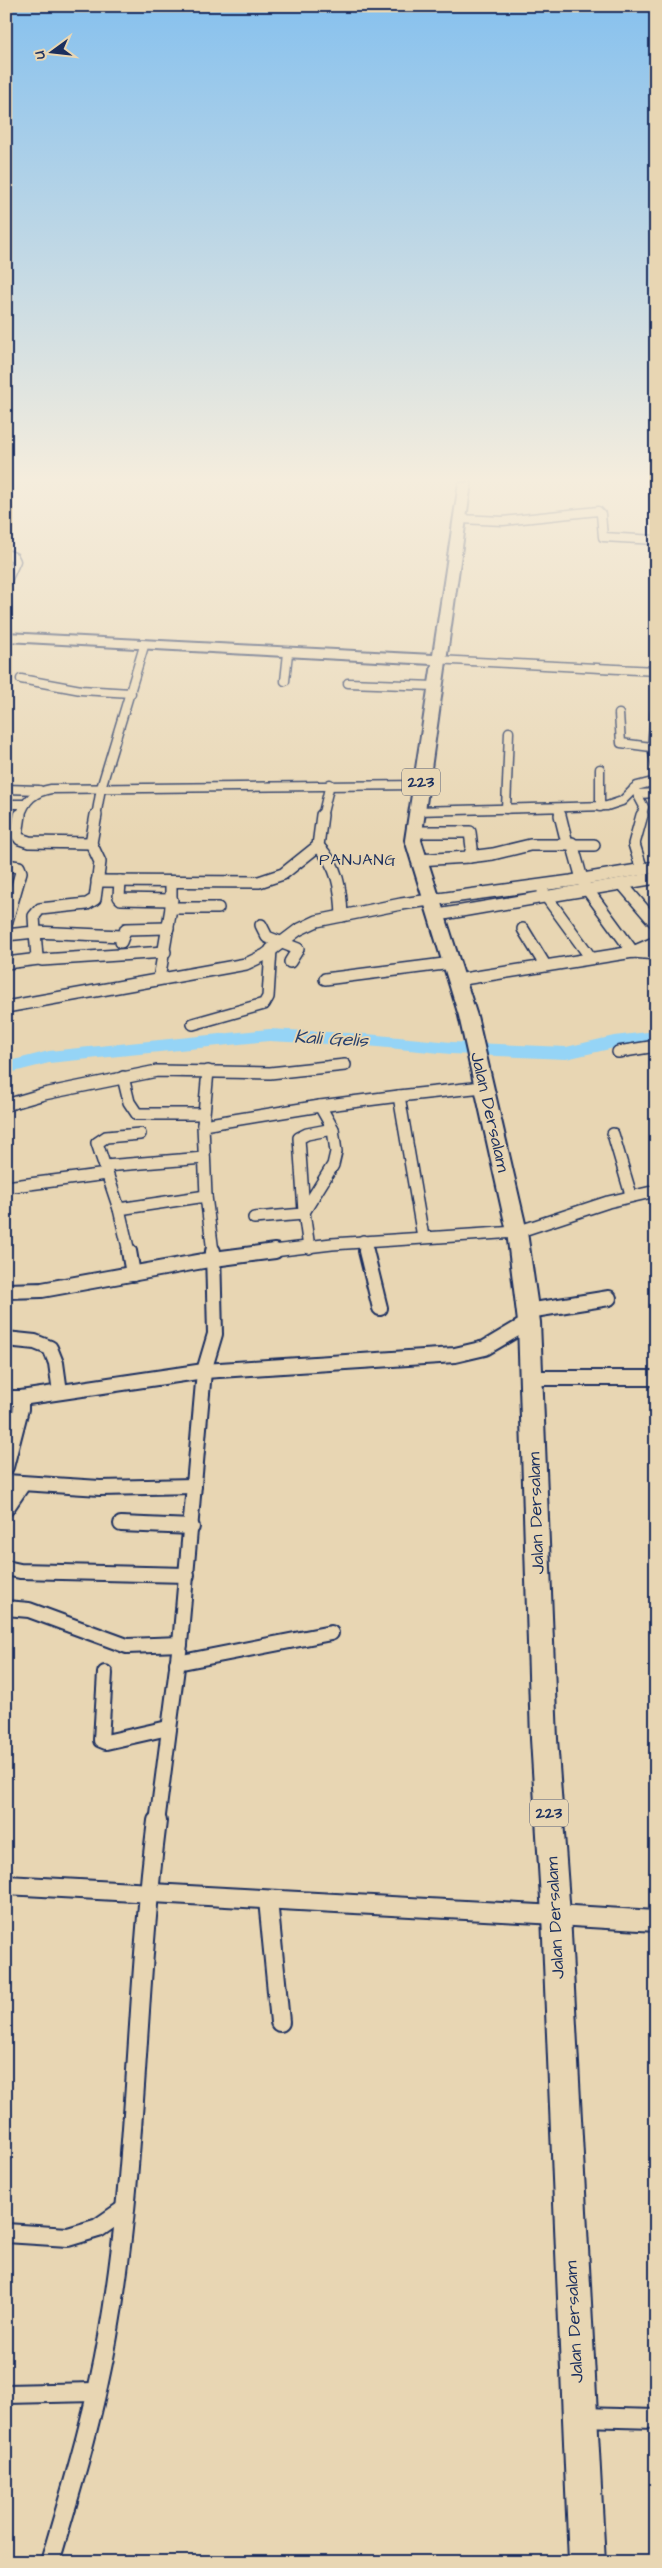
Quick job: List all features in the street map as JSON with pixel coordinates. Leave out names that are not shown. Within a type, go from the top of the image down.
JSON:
[{"type":"main road","name":"Jalan Dersalam","points":[[447,603],[413,832],[418,860],[435,908],[468,1016],[517,1232],[528,1316],[532,1378],[544,1739],[556,1915],[587,2562]]},
{"type":"main road","points":[[6,637],[144,646],[656,671]]},
{"type":"street","points":[[39,959],[34,916],[37,910],[91,902],[96,895],[100,862],[90,843],[101,788],[144,646]]},
{"type":"street","points":[[285,681],[288,653]]},
{"type":"street","points":[[21,679],[81,690],[131,693]]},
{"type":"street","points":[[348,683],[435,686]]},
{"type":"street","points":[[655,713],[655,734],[651,747],[656,766]]},
{"type":"street","points":[[619,714],[620,743],[651,747]]},
{"type":"street","points":[[506,809],[509,732]]},
{"type":"street","points":[[600,769],[600,807]]},
{"type":"street","points":[[416,811],[600,807],[618,803],[656,781]]},
{"type":"street","points":[[330,784],[319,827],[318,846],[332,862],[339,878],[342,916]]},
{"type":"street","points":[[6,789],[330,784],[420,785]]},
{"type":"street","points":[[38,790],[25,804],[17,833],[21,840],[90,843]]},
{"type":"street","points":[[636,791],[656,793]]},
{"type":"street","points":[[636,791],[644,809],[634,844],[642,870]]},
{"type":"street","points":[[6,804],[25,804]]},
{"type":"street","points":[[558,808],[581,879],[633,952]]},
{"type":"street","points":[[413,832],[470,832],[472,848],[470,857]]},
{"type":"street","points":[[418,860],[505,853],[515,847],[569,843],[594,845]]},
{"type":"street","points":[[97,881],[239,883],[267,880],[283,874],[318,846]]},
{"type":"street","points":[[6,865],[19,866],[21,872],[6,924]]},
{"type":"street","points":[[435,908],[543,891],[581,879],[656,867]]},
{"type":"street","points":[[6,1007],[246,964],[255,961],[301,926],[342,916],[435,908],[543,891],[587,890],[656,878]]},
{"type":"street","points":[[120,881],[119,897],[121,899],[218,908]]},
{"type":"street","points":[[159,979],[165,952],[171,904],[171,882]]},
{"type":"street","points":[[622,884],[656,924]]},
{"type":"street","points":[[543,891],[591,958]]},
{"type":"street","points":[[261,925],[264,935],[298,949],[290,962]]},
{"type":"street","points":[[117,955],[126,928],[168,928]]},
{"type":"street","points":[[523,929],[544,965]]},
{"type":"street","points":[[6,935],[35,932],[122,936]]},
{"type":"street","points":[[633,952],[656,942]]},
{"type":"street","points":[[193,1024],[264,1004],[268,997],[271,949]]},
{"type":"street","points":[[457,980],[633,952],[644,951],[656,954]]},
{"type":"street","points":[[6,963],[39,959],[165,952]]},
{"type":"street","points":[[325,979],[452,963]]},
{"type":"street","points":[[618,1052],[656,1046]]},
{"type":"street","points":[[6,1105],[44,1094],[157,1071],[270,1072],[345,1065]]},
{"type":"street","points":[[50,2562],[81,2455],[108,2336],[124,2210],[136,2084],[148,1894],[180,1644],[192,1527],[204,1371],[215,1334],[214,1259],[206,1196],[204,1158],[203,1119],[208,1071]]},
{"type":"street","points":[[123,1077],[128,1102],[137,1114],[203,1119],[399,1096],[481,1078]]},
{"type":"street","points":[[399,1096],[423,1238]]},
{"type":"street","points":[[304,1213],[333,1165],[336,1152],[333,1129],[320,1106]]},
{"type":"street","points":[[309,1248],[304,1213],[299,1138],[307,1134],[333,1129]]},
{"type":"street","points":[[132,1274],[127,1239],[119,1209],[97,1147],[98,1141],[106,1138],[140,1134]]},
{"type":"street","points":[[614,1134],[630,1195]]},
{"type":"street","points":[[6,1187],[106,1170],[204,1158]]},
{"type":"street","points":[[6,1292],[42,1290],[214,1259],[363,1242],[517,1232],[630,1195],[656,1190]]},
{"type":"street","points":[[119,1209],[206,1196]]},
{"type":"street","points":[[254,1218],[304,1213]]},
{"type":"street","points":[[363,1242],[380,1308]]},
{"type":"street","points":[[6,1398],[21,1398],[204,1371],[456,1355],[485,1348],[528,1316],[609,1298]]},
{"type":"street","points":[[6,1339],[39,1341],[48,1346],[56,1362],[60,1392]]},
{"type":"street","points":[[532,1378],[656,1378]]},
{"type":"street","points":[[6,1467],[21,1410],[21,1398]]},
{"type":"street","points":[[6,1482],[108,1490],[194,1486]]},
{"type":"street","points":[[6,1509],[23,1484]]},
{"type":"street","points":[[121,1524],[192,1527]]},
{"type":"street","points":[[6,1568],[20,1571],[187,1575]]},
{"type":"street","points":[[6,1608],[29,1610],[127,1646],[180,1644]]},
{"type":"street","points":[[177,1663],[332,1633]]},
{"type":"street","points":[[105,1673],[101,1740],[106,1742],[168,1728]]},
{"type":"street","points":[[6,1885],[656,1921]]},
{"type":"street","points":[[268,1900],[280,2022]]},
{"type":"street","points":[[6,2233],[68,2238],[98,2228],[124,2210]]},
{"type":"street","points":[[6,2394],[96,2392]]},
{"type":"street","points":[[580,2417],[656,2419]]},
{"type":"waterway","name":"Kali Gelis","points":[[6,1068],[49,1057],[269,1035],[367,1040],[451,1048],[566,1053],[614,1042],[656,1037]]},
{"type":"district","name":"PANJANG","points":[[358,860]]}]
